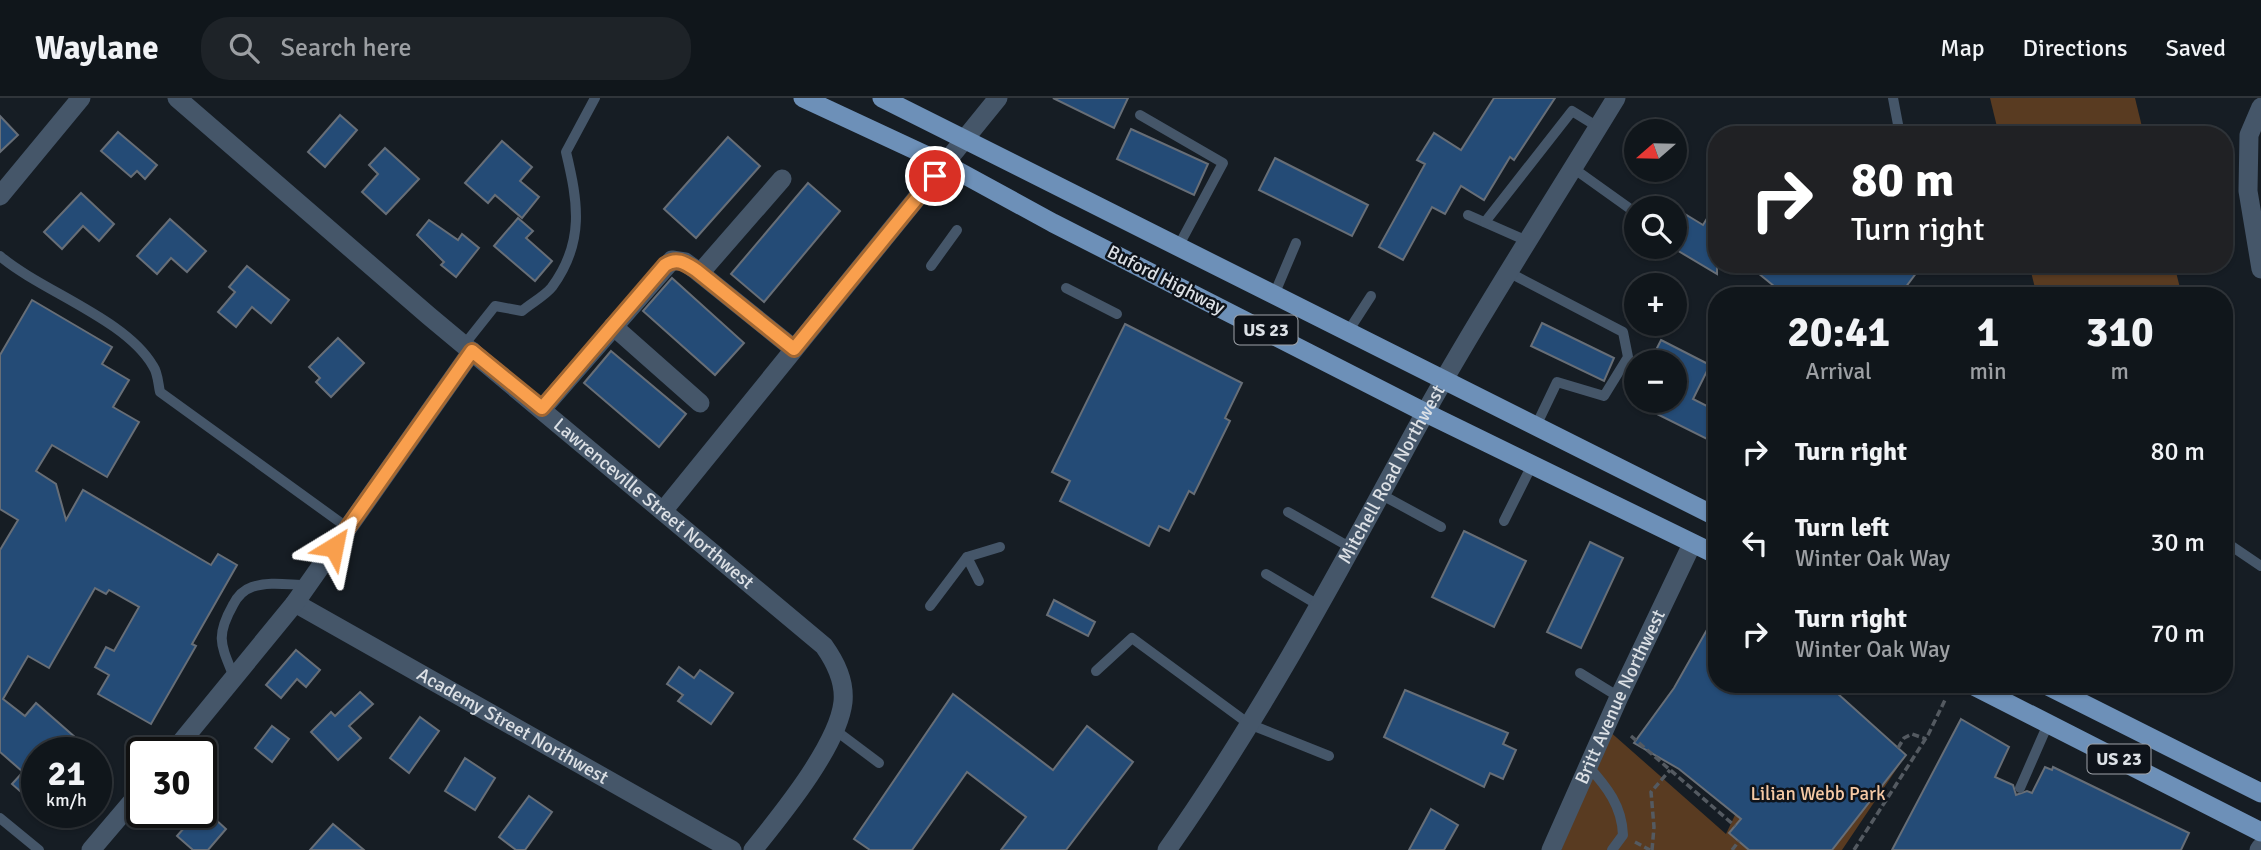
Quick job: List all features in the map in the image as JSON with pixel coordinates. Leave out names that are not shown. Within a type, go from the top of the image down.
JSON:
[{"type":"main road","name":"Buford Highway","points":[[803,98],[945,164],[1053,223],[1426,413],[1708,551]]},
{"type":"main road","name":"Buford Highway","points":[[882,98],[1708,513]]},
{"type":"main road","name":"US 23","points":[[1988,693],[2261,832]]},
{"type":"main road","name":"US 23","points":[[2062,693],[2261,793]]},
{"type":"street","points":[[0,195],[81,98]]},
{"type":"street","points":[[663,511],[998,98]]},
{"type":"street","name":"Mitchell Road Northwest","points":[[1167,850],[1249,724],[1320,606],[1426,413],[1508,272],[1616,98]]},
{"type":"street","name":"Lawrenceville Street Northwest","points":[[185,101],[468,348],[824,646],[840,673],[843,693],[835,730],[784,812],[753,850]]},
{"type":"street","points":[[2261,107],[2249,135],[2248,191],[2261,269]]},
{"type":"street","points":[[700,273],[782,179]]},
{"type":"street","points":[[542,408],[665,265],[680,261],[700,273],[794,349]]},
{"type":"street","points":[[613,326],[700,402]]},
{"type":"street","points":[[185,737],[295,603],[468,348]]},
{"type":"street","name":"Britt Avenue Northwest","points":[[1551,850],[1619,697],[1692,544]]},
{"type":"street","name":"Academy Street Northwest","points":[[295,603],[732,850]]},
{"type":"street","points":[[91,850],[126,809]]},
{"type":"lane","points":[[468,348],[495,306],[522,311],[551,288],[574,248],[578,200],[566,152],[595,98]]},
{"type":"lane","points":[[1893,98],[1898,126]]},
{"type":"lane","points":[[1485,222],[1572,111],[1598,127]]},
{"type":"lane","points":[[1140,116],[1223,163],[1178,247]]},
{"type":"lane","points":[[1573,168],[1624,204]]},
{"type":"lane","points":[[1468,215],[1527,242]]},
{"type":"lane","points":[[931,265],[957,230]]},
{"type":"lane","points":[[1274,295],[1296,243]]},
{"type":"lane","points":[[0,256],[89,311],[143,351],[155,369],[160,392],[348,528]]},
{"type":"lane","points":[[1508,272],[1623,332],[1628,357],[1604,396],[1557,382],[1535,428]]},
{"type":"lane","points":[[1066,288],[1116,314]]},
{"type":"lane","points":[[1347,332],[1371,296]]},
{"type":"lane","points":[[1503,521],[1532,465]]},
{"type":"lane","points":[[1382,495],[1441,527]]},
{"type":"lane","points":[[1288,512],[1353,549]]},
{"type":"lane","points":[[930,606],[967,557],[1000,547]]},
{"type":"lane","points":[[2233,547],[2261,566]]},
{"type":"lane","points":[[967,557],[979,581]]},
{"type":"lane","points":[[1266,574],[1320,606]]},
{"type":"lane","points":[[234,677],[220,639],[221,627],[238,596],[260,584],[307,585]]},
{"type":"lane","points":[[1096,671],[1132,638],[1249,724],[1329,756]]},
{"type":"lane","points":[[1580,673],[1619,697]]},
{"type":"lane","points":[[2020,788],[2048,724]]},
{"type":"lane","points":[[835,730],[879,763]]},
{"type":"lane","points":[[1588,766],[1616,803],[1623,822],[1623,835],[1612,850]]},
{"type":"lane","points":[[0,818],[38,850]]},
{"type":"path","points":[[1854,850],[1926,739],[1946,698]]},
{"type":"path","points":[[1898,748],[1904,738],[1912,734],[1926,739]]},
{"type":"path","points":[[1631,736],[1735,826]]},
{"type":"path","points":[[1633,841],[1651,850],[1654,827],[1651,792],[1670,770]]},
{"type":"path","points":[[1732,850],[1740,841]]},
{"type":"green space","points":[[1990,98],[2135,98],[2142,126],[1997,126]]},
{"type":"green space","points":[[2031,273],[2176,273],[2180,287],[2035,287]]},
{"type":"green space","name":"Lilian Webb Park","points":[[1835,693],[1906,755],[1842,850],[1561,850],[1608,730],[1726,834],[1735,815]]},
{"type":"building","points":[[1053,98],[1128,98],[1114,128]]},
{"type":"building","points":[[1494,98],[1555,98],[1514,160],[1510,157],[1484,200],[1461,186],[1445,214],[1432,207],[1403,260],[1379,247],[1425,164],[1417,160],[1434,133],[1461,150]]},
{"type":"building","points":[[340,115],[357,130],[325,167],[308,152]]},
{"type":"building","points":[[0,116],[18,135],[0,152]]},
{"type":"building","points":[[1131,129],[1208,164],[1194,195],[1117,159]]},
{"type":"building","points":[[118,132],[157,165],[145,179],[137,171],[131,177],[101,151]]},
{"type":"building","points":[[728,137],[760,166],[696,238],[664,209]]},
{"type":"building","points":[[502,141],[532,167],[520,181],[539,197],[522,218],[495,195],[488,203],[465,183]]},
{"type":"building","points":[[385,148],[419,179],[386,214],[362,192],[378,174],[369,165]]},
{"type":"building","points":[[1275,158],[1368,205],[1352,236],[1259,190]]},
{"type":"building","points":[[808,183],[840,211],[764,302],[731,274]]},
{"type":"building","points":[[81,193],[114,224],[99,241],[83,226],[62,249],[44,232]]},
{"type":"building","points":[[1687,215],[1703,225],[1708,217],[1708,269],[1687,256]]},
{"type":"building","points":[[518,218],[533,231],[526,238],[552,261],[535,281],[494,246]]},
{"type":"building","points":[[170,219],[206,251],[187,272],[171,258],[157,274],[137,256]]},
{"type":"building","points":[[429,220],[458,240],[462,234],[479,248],[456,277],[441,265],[444,262],[417,235]]},
{"type":"building","points":[[247,266],[289,300],[271,323],[252,307],[236,327],[218,312],[235,292],[229,287]]},
{"type":"building","points":[[1758,273],[1916,273],[1906,287],[1775,287]]},
{"type":"building","points":[[672,278],[744,343],[715,375],[643,311]]},
{"type":"building","points":[[32,300],[112,347],[102,364],[129,380],[113,407],[139,422],[107,477],[52,445],[36,471],[56,484],[66,520],[83,490],[211,565],[218,554],[237,565],[192,644],[196,646],[151,724],[98,694],[109,675],[95,667],[106,647],[114,651],[139,607],[109,590],[106,594],[95,588],[49,668],[28,656],[3,699],[25,716],[36,703],[75,737],[21,737],[21,770],[0,752],[0,550],[18,520],[0,509],[0,355]]},
{"type":"building","points":[[1542,323],[1614,358],[1604,381],[1531,346]]},
{"type":"building","points":[[1125,324],[1242,383],[1225,418],[1230,421],[1194,494],[1189,491],[1169,531],[1159,526],[1149,546],[1060,501],[1070,481],[1052,472]]},
{"type":"building","points":[[338,338],[364,363],[331,397],[316,382],[320,378],[309,367]]},
{"type":"building","points":[[1661,340],[1681,350],[1656,350]]},
{"type":"building","points":[[611,351],[686,414],[659,447],[584,383]]},
{"type":"building","points":[[1687,353],[1708,364],[1693,399],[1708,406],[1708,440],[1655,413],[1687,413]]},
{"type":"building","points":[[1464,531],[1526,561],[1494,627],[1432,597]]},
{"type":"building","points":[[1590,542],[1623,558],[1581,648],[1547,632]]},
{"type":"building","points":[[1054,600],[1095,622],[1088,636],[1047,615]]},
{"type":"building","points":[[1708,628],[1708,693],[1837,693],[1906,755],[1832,850],[1749,850],[1729,833],[1741,819],[1679,769],[1634,743],[1674,688]]},
{"type":"building","points":[[296,650],[320,670],[306,687],[297,679],[281,698],[266,685]]},
{"type":"building","points":[[679,667],[694,678],[700,670],[733,693],[711,724],[678,701],[683,695],[667,684]]},
{"type":"building","points":[[1405,690],[1508,733],[1503,744],[1516,750],[1503,779],[1490,773],[1484,787],[1384,737]]},
{"type":"building","points":[[360,692],[373,704],[349,726],[361,738],[338,760],[311,732],[331,712],[335,716]]},
{"type":"building","points":[[953,694],[1053,770],[1087,726],[1133,762],[1066,850],[1001,850],[1026,817],[967,772],[912,850],[870,850],[854,839]]},
{"type":"building","points":[[420,717],[439,731],[409,773],[390,758]]},
{"type":"building","points":[[1961,719],[2009,747],[1995,777],[2013,785],[2016,795],[2027,791],[2032,793],[2045,767],[2052,770],[2053,767],[2189,833],[2181,850],[1892,850]]},
{"type":"building","points":[[272,726],[289,739],[272,762],[255,748]]},
{"type":"building","points":[[465,758],[495,778],[475,810],[445,791]]},
{"type":"building","points":[[21,774],[21,792],[12,784]]},
{"type":"building","points":[[529,796],[552,812],[525,850],[516,850],[499,837]]},
{"type":"building","points":[[1431,809],[1458,825],[1444,850],[1409,850]]},
{"type":"building","points":[[217,821],[226,829],[208,850],[193,850],[177,836],[184,828],[217,828]]},
{"type":"building","points":[[333,824],[364,850],[310,850]]},
{"type":"route","points":[[334,547],[472,351],[542,408],[672,260],[685,262],[696,270],[794,349],[935,176]]}]
